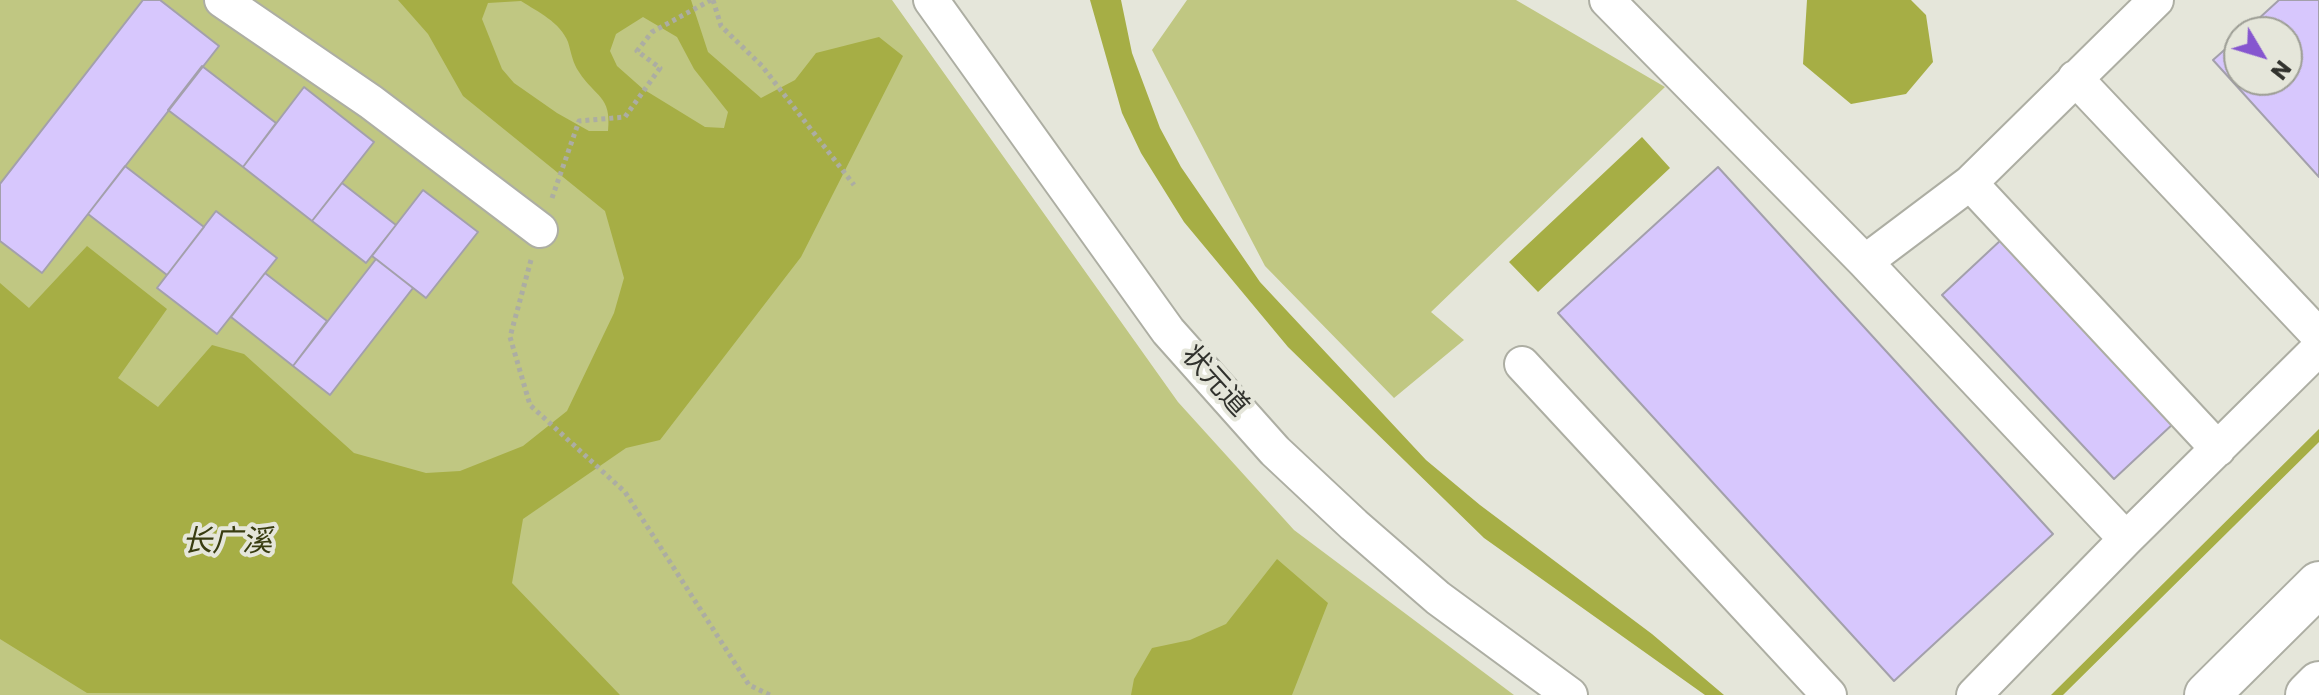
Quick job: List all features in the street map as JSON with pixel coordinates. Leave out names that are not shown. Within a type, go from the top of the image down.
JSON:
[{"type":"main road","points":[[2207,695],[2319,584]]},
{"type":"main road","points":[[2308,695],[2319,684]]},
{"type":"street","points":[[222,0],[371,102],[540,230]]},
{"type":"street","name":"状元道","points":[[931,0],[1168,331],[1275,451],[1438,598],[1570,695]]},
{"type":"street","points":[[1610,0],[1865,262],[2126,539]]},
{"type":"street","points":[[1865,262],[1970,183],[2156,0]]},
{"type":"street","points":[[2075,78],[2319,336]]},
{"type":"street","points":[[1970,183],[2218,449]]},
{"type":"street","points":[[1974,695],[2319,348]]},
{"type":"street","points":[[1522,364],[1829,695]]},
{"type":"path","points":[[770,695],[749,685],[625,492],[530,405],[510,337],[540,230],[579,121],[625,117],[660,68],[637,51],[652,32],[712,0],[721,26],[762,66],[854,185]]},
{"type":"shaded area","points":[[0,0],[892,0],[1178,402],[1294,530],[1514,695],[0,695]]},
{"type":"shaded area","points":[[1187,0],[1516,0],[1665,87],[1431,312],[1464,340],[1394,398],[1265,266],[1152,50]]},
{"type":"water","name":"长广溪","points":[[398,0],[691,0],[708,52],[761,98],[795,80],[816,53],[879,37],[903,56],[801,257],[660,440],[626,448],[523,519],[512,583],[620,695],[87,693],[0,639],[0,283],[29,308],[87,246],[167,309],[118,378],[158,407],[212,345],[244,354],[354,453],[426,473],[460,471],[523,446],[567,411],[614,313],[624,278],[605,211],[463,96],[428,34]],"holes":[[[521,1],[560,29],[577,69],[605,104],[608,131],[589,131],[557,113],[514,83],[502,69],[482,19],[488,3]],[[643,17],[677,37],[694,69],[728,112],[724,128],[705,127],[643,89],[617,66],[610,51],[616,34]]]},
{"type":"water","points":[[1090,0],[1121,0],[1132,53],[1160,128],[1181,167],[1260,282],[1426,460],[1480,505],[1652,634],[1724,695],[1705,695],[1484,538],[1288,347],[1184,222],[1141,153],[1122,113]]},
{"type":"water","points":[[1807,0],[1911,0],[1926,15],[1933,62],[1906,94],[1851,104],[1803,64]]},
{"type":"water","points":[[1642,137],[1670,168],[1538,292],[1509,262]]},
{"type":"water","points":[[2319,429],[2319,442],[2063,695],[2051,695]]},
{"type":"water","points":[[1277,559],[1328,603],[1292,695],[1131,695],[1134,679],[1152,648],[1190,640],[1226,624]]},
{"type":"building","points":[[143,0],[160,0],[219,46],[42,273],[0,241],[0,184]]},
{"type":"building","points":[[2279,0],[2319,0],[2319,177],[2246,96],[2303,96],[2303,16],[2262,16]]},
{"type":"building","points":[[2223,51],[2223,71],[2213,60]]},
{"type":"building","points":[[202,66],[276,123],[243,167],[168,110]]},
{"type":"building","points":[[304,87],[374,142],[312,221],[243,167]]},
{"type":"building","points":[[125,166],[204,227],[167,275],[88,214]]},
{"type":"building","points":[[1718,167],[2053,534],[1894,681],[1558,313]]},
{"type":"building","points":[[342,183],[396,225],[366,263],[312,221]]},
{"type":"building","points":[[423,190],[478,232],[426,298],[372,256]]},
{"type":"building","points":[[216,211],[277,258],[217,334],[157,288]]},
{"type":"building","points":[[2002,239],[2175,422],[2114,479],[1942,295]]},
{"type":"building","points":[[376,259],[413,288],[330,395],[293,366]]},
{"type":"building","points":[[265,273],[327,321],[293,366],[231,317]]}]
